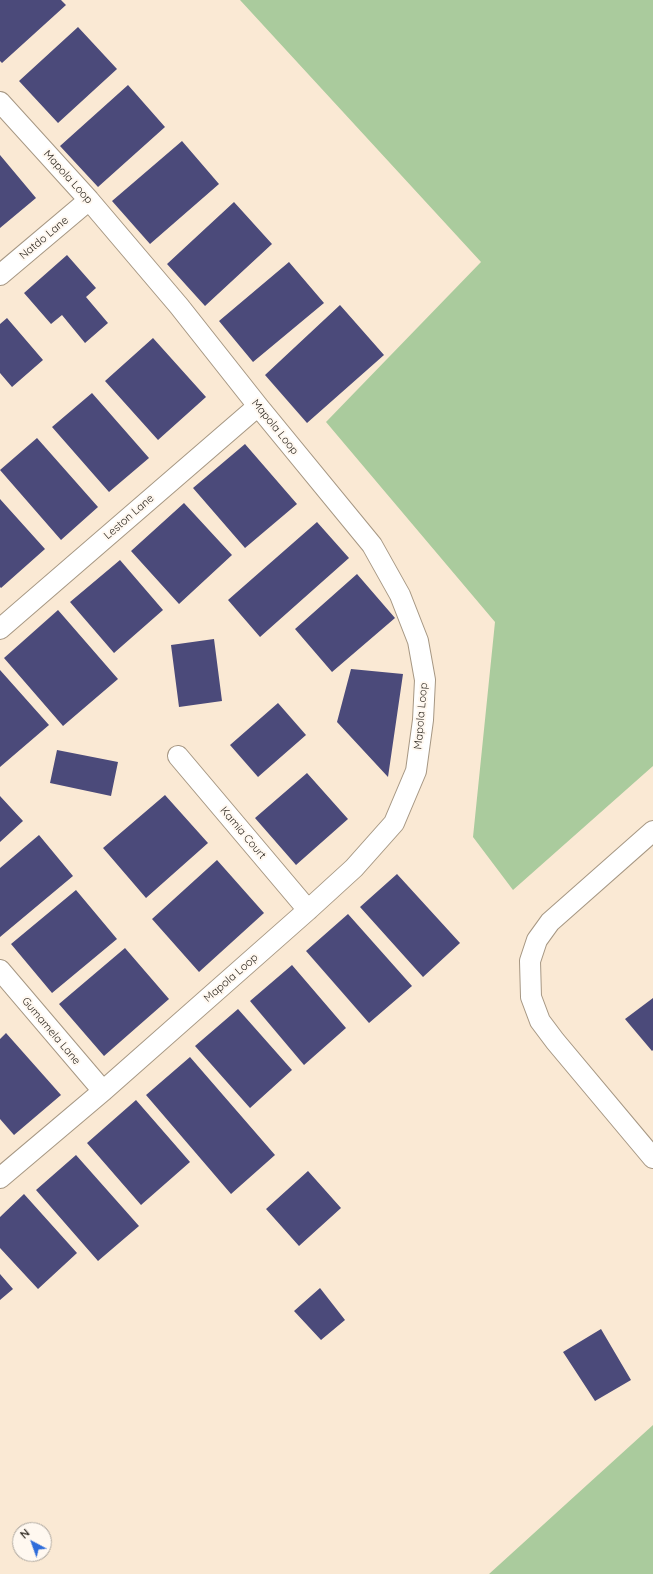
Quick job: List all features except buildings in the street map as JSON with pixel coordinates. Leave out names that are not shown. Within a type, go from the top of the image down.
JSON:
[{"type":"street","name":"Mapola Loop","points":[[0,102],[89,200],[179,306],[258,406],[372,545],[400,595],[418,641],[425,680],[423,720],[416,771],[394,823],[354,868],[308,910],[103,1091],[0,1178]]},
{"type":"street","name":"Natdo Lane","points":[[0,275],[89,200]]},
{"type":"street","name":"Leston Lane","points":[[0,629],[258,406]]},
{"type":"street","name":"Kamia Court","points":[[178,756],[308,910]]},
{"type":"street","points":[[653,831],[550,922],[537,940],[530,961],[531,996],[540,1021],[653,1158]]},
{"type":"street","name":"Gumamela Lane","points":[[0,970],[103,1091]]},
{"type":"green space","points":[[240,0],[653,0],[653,766],[513,890],[473,837],[495,622],[326,422],[481,262]]},
{"type":"green space","points":[[653,1425],[653,1574],[489,1574]]}]
